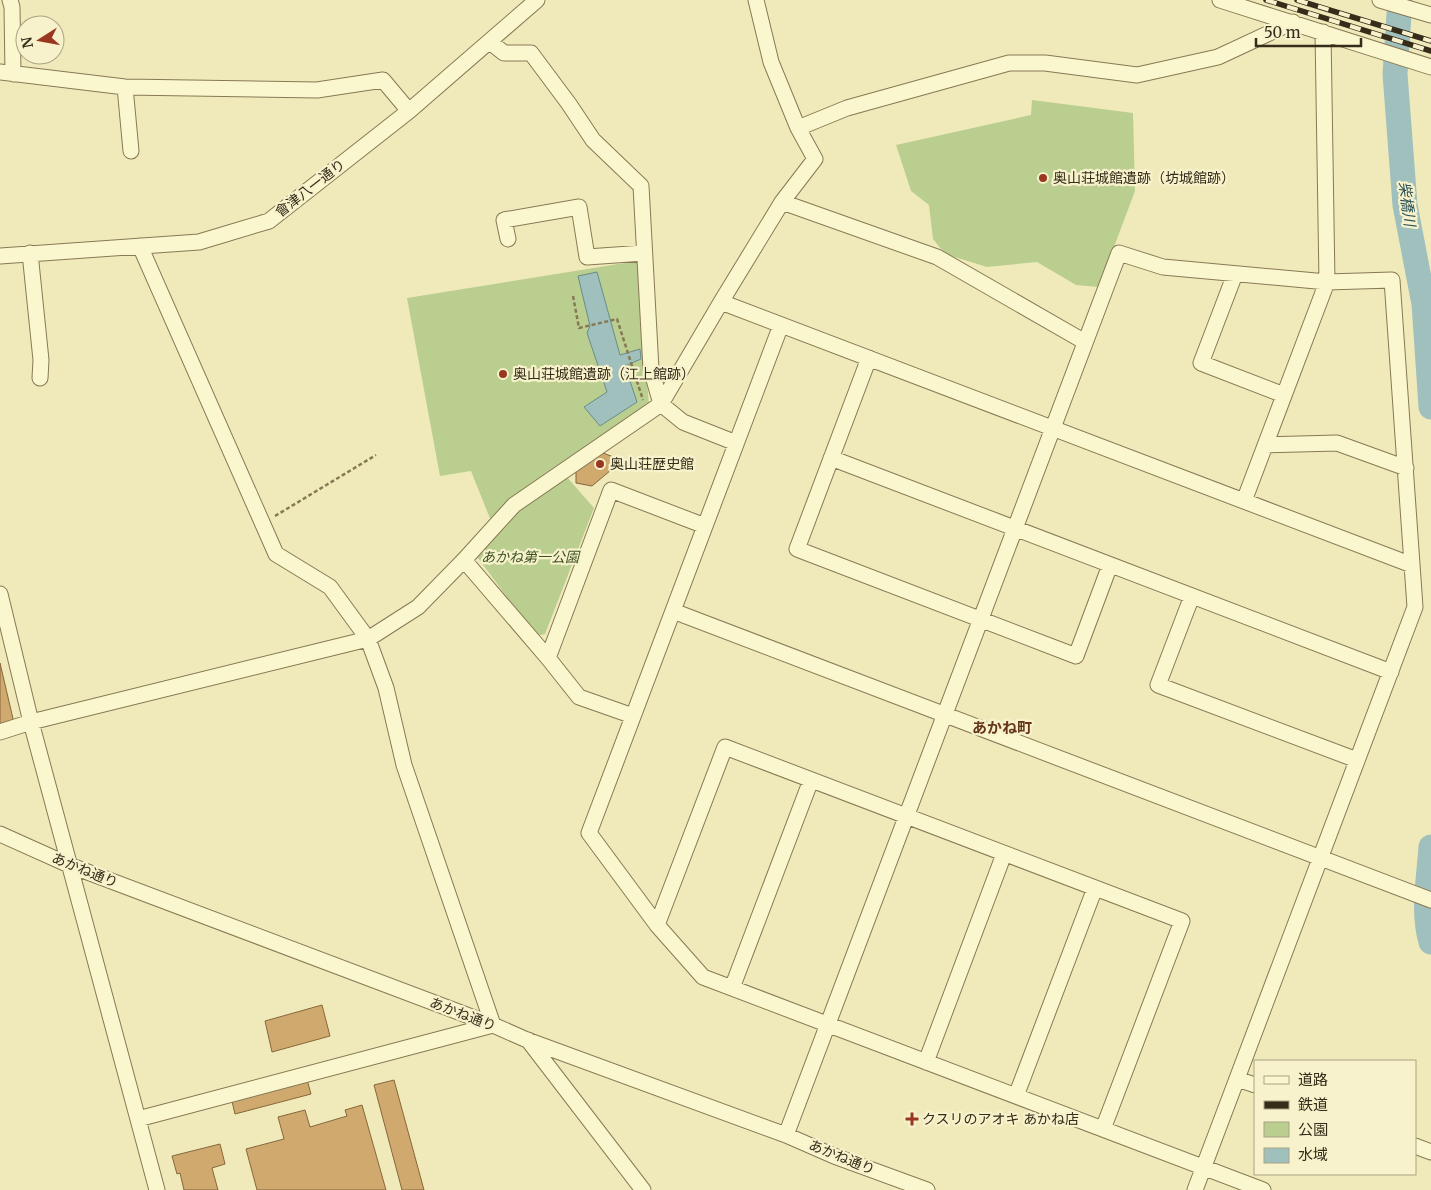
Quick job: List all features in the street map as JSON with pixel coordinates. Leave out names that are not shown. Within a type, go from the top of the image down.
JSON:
[{"type":"street","points":[[10,0],[12,7],[6,73],[124,87],[317,90],[383,80],[409,111]]},
{"type":"street","name":"會津八一通り","points":[[0,256],[199,242],[269,221],[409,111],[537,0]]},
{"type":"street","points":[[0,732],[31,722],[368,639],[418,607],[514,505],[661,404],[720,302],[782,202],[815,159],[798,128],[771,62],[756,0]]},
{"type":"street","points":[[1220,0],[1431,67]]},
{"type":"street","points":[[1380,0],[1431,15]]},
{"type":"street","points":[[798,128],[847,108],[1009,63],[1045,63],[1137,75],[1218,57],[1293,22]]},
{"type":"street","points":[[1244,501],[1327,282],[1323,32]]},
{"type":"street","points":[[490,42],[504,53],[531,53],[569,104],[592,140],[641,186],[651,369],[661,404],[683,422],[736,443]]},
{"type":"street","points":[[124,87],[131,151]]},
{"type":"street","points":[[782,202],[937,257],[1085,342]]},
{"type":"street","points":[[508,239],[504,220],[579,207],[587,257],[644,253]]},
{"type":"street","points":[[138,1118],[493,1025],[404,766],[386,688],[368,639],[330,586],[276,554],[140,246]]},
{"type":"street","points":[[30,253],[41,360],[40,378]]},
{"type":"street","points":[[786,1134],[1118,253],[1163,267],[1234,274],[1327,282],[1392,280],[1415,607],[1195,1190]]},
{"type":"street","points":[[1234,274],[1201,363],[1284,395]]},
{"type":"street","points":[[720,302],[1412,565]]},
{"type":"street","points":[[781,325],[589,833],[658,924],[703,976],[1262,1190]]},
{"type":"street","points":[[869,358],[796,549],[1076,656],[1110,565]]},
{"type":"street","points":[[1265,446],[1337,443],[1406,468]]},
{"type":"street","points":[[831,458],[1391,672]]},
{"type":"street","points":[[548,658],[611,490],[705,526]]},
{"type":"street","points":[[464,560],[579,697],[633,716]]},
{"type":"street","points":[[0,594],[31,722],[157,1190]]},
{"type":"street","points":[[1192,596],[1158,684],[1357,760]]},
{"type":"street","points":[[673,611],[1431,900]]},
{"type":"street","points":[[658,924],[725,747],[1182,921],[1103,1129]]},
{"type":"street","points":[[732,988],[811,780]]},
{"type":"street","name":"あかね通り","points":[[0,834],[69,865],[493,1025],[527,1040],[786,1134],[834,1156],[927,1190]]},
{"type":"street","points":[[926,1062],[1004,854]]},
{"type":"street","points":[[1016,1096],[1095,888]]},
{"type":"street","points":[[527,1040],[643,1190]]},
{"type":"street","points":[[1237,1078],[1254,1085]]},
{"type":"street","points":[[1416,1146],[1431,1152]]},
{"type":"path","points":[[572,296],[579,328],[617,319],[644,404]]},
{"type":"path","points":[[263,523],[376,455]]},
{"type":"green space","points":[[1032,100],[1133,113],[1135,191],[1099,287],[1076,285],[1037,262],[987,267],[945,254],[933,239],[929,205],[911,191],[896,145],[1031,115]]},
{"type":"green space","points":[[637,261],[649,405],[491,521],[471,471],[440,476],[407,298]]},
{"type":"green space","name":"あかね第一公園","points":[[565,475],[594,508],[545,634],[536,636],[475,554],[522,505]]},
{"type":"water","points":[[597,272],[620,355],[640,349],[641,359],[625,366],[637,402],[600,426],[584,407],[607,392],[587,333],[590,326],[578,276]]},
{"type":"building","name":"奥山荘歴史館","points":[[603,453],[616,458],[611,470],[592,486],[576,483],[576,471]]},
{"type":"building","points":[[0,663],[14,723],[0,727]]},
{"type":"building","points":[[322,1005],[330,1036],[272,1052],[265,1021]]},
{"type":"building","points":[[306,1076],[311,1094],[235,1114],[231,1097]]},
{"type":"building","points":[[394,1080],[424,1190],[402,1190],[374,1085]]},
{"type":"building","points":[[362,1105],[386,1190],[257,1190],[246,1149],[284,1139],[278,1117],[305,1110],[310,1127],[347,1116],[345,1110]]},
{"type":"building","points":[[220,1144],[225,1164],[212,1168],[218,1190],[184,1190],[180,1173],[177,1174],[172,1156]]},
{"type":"waterway","name":"柴橋川","points":[[1400,0],[1395,74],[1405,205],[1424,304],[1431,407]]},
{"type":"waterway","name":"柴橋川","points":[[1431,847],[1427,906],[1428,930],[1431,942]]},
{"type":"railway","points":[[1266,0],[1431,51]]},
{"type":"railway","points":[[1297,0],[1431,41]]},
{"type":"place","name":"奥山荘城館遺跡（坊城館跡）","points":[[1043,178]]},
{"type":"place","name":"奥山荘城館遺跡（江上館跡）","points":[[503,374]]},
{"type":"place","name":"奥山荘歴史館","points":[[600,464]]},
{"type":"place","name":"クスリのアオキ あかね店","points":[[912,1119]]},
{"type":"district","name":"あかね町","points":[[1002,728]]}]
